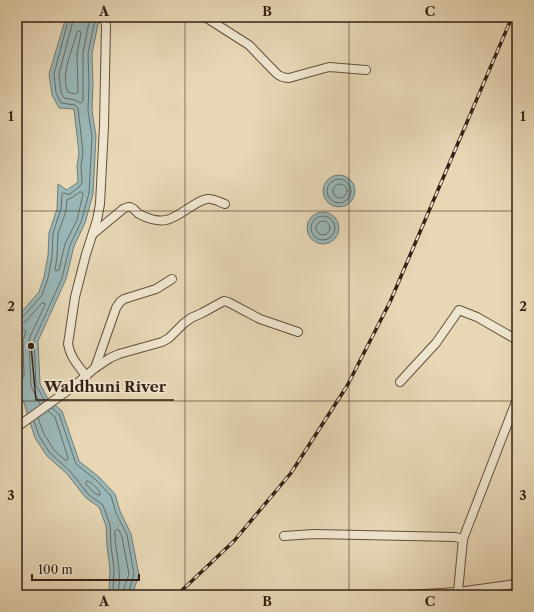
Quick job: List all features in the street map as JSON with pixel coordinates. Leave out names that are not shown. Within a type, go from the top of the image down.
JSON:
[{"type":"street","points":[[205,17],[249,45],[280,77],[289,78],[329,67],[366,70]]},
{"type":"street","points":[[86,376],[72,357],[68,344],[75,297],[86,254],[97,220],[100,204],[104,126],[105,19]]},
{"type":"street","points":[[92,234],[123,209],[128,207],[143,216],[161,221],[167,220],[182,213],[202,200],[212,199],[224,204]]},
{"type":"street","points":[[95,368],[116,308],[120,302],[156,289],[172,279]]},
{"type":"street","points":[[18,426],[110,358],[162,342],[169,338],[191,318],[224,301],[260,319],[298,332]]},
{"type":"street","points":[[400,382],[436,343],[459,310],[477,317],[517,340]]},
{"type":"street","points":[[458,592],[463,539],[517,399]]},
{"type":"street","points":[[284,536],[314,534],[455,537],[463,539]]},
{"type":"street","points":[[407,595],[458,592],[516,582],[515,595]]},
{"type":"water","points":[[66,17],[103,17],[98,24],[92,54],[92,111],[96,136],[93,194],[85,223],[74,246],[66,279],[38,341],[40,384],[48,399],[62,411],[79,461],[99,477],[115,494],[120,511],[131,534],[139,575],[132,595],[107,595],[109,590],[110,569],[106,526],[99,507],[86,498],[67,474],[47,456],[35,438],[24,403],[17,390],[17,317],[39,292],[44,277],[48,256],[49,233],[57,209],[58,184],[67,190],[78,182],[77,166],[79,153],[74,109],[59,108],[52,95],[49,74]]},
{"type":"water","points":[[336,175],[342,175],[352,182],[355,191],[354,197],[348,204],[342,207],[336,207],[326,200],[323,194],[323,188],[330,178]]},
{"type":"water","points":[[320,212],[326,212],[336,219],[339,228],[338,234],[332,241],[326,244],[320,244],[310,237],[307,231],[307,225],[314,215]]},
{"type":"railway","points":[[177,595],[234,541],[291,473],[347,386],[390,302],[512,17]]},
{"type":"place","name":"Waldhuni River","points":[[31,346]]}]
